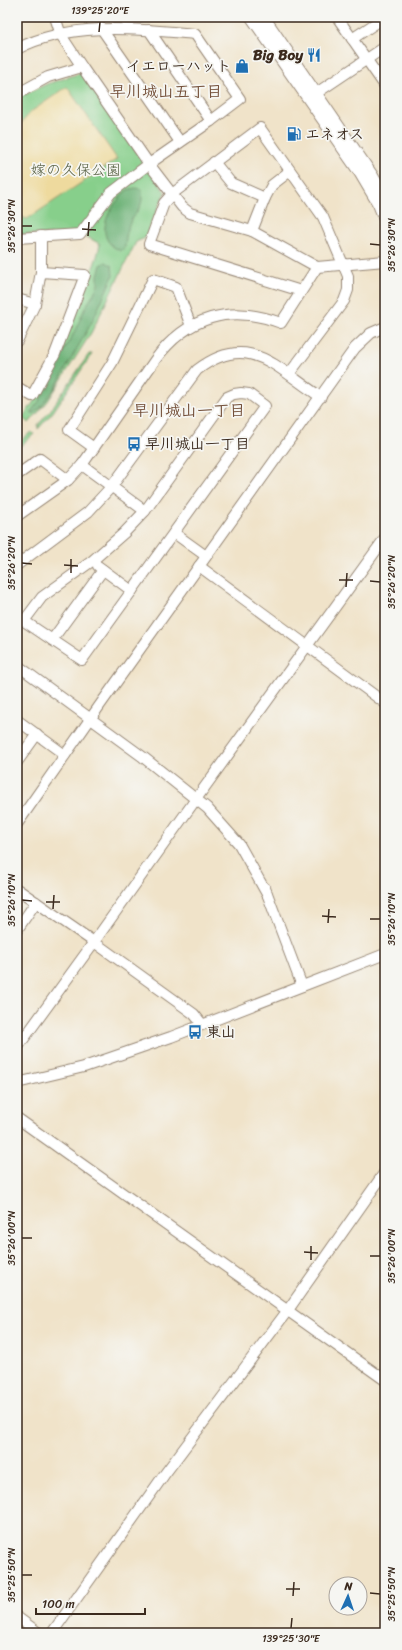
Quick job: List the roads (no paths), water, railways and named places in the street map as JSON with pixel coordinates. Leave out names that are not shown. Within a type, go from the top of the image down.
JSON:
[{"type":"main road","points":[[252,17],[372,176],[385,199]]},
{"type":"main road","points":[[263,17],[360,172],[379,204],[385,219]]},
{"type":"street","points":[[55,17],[61,35],[82,67],[149,164],[182,207],[190,213],[252,231],[317,267],[385,261]]},
{"type":"street","points":[[336,17],[385,86]]},
{"type":"street","points":[[353,41],[385,17]]},
{"type":"street","points":[[101,28],[180,142]]},
{"type":"street","points":[[17,49],[28,43],[101,28],[195,34],[240,99],[111,193],[80,234],[17,238]]},
{"type":"street","points":[[149,30],[211,121]]},
{"type":"street","points":[[306,87],[385,46]]},
{"type":"street","points":[[17,94],[48,77],[82,67]]},
{"type":"street","points":[[288,374],[344,301],[348,290],[348,276],[345,265],[323,217],[260,128],[172,194],[164,203],[149,244],[301,291]]},
{"type":"street","points":[[214,162],[231,183],[265,198]]},
{"type":"street","points":[[252,231],[265,198],[272,185],[290,171]]},
{"type":"street","points":[[17,341],[35,304],[40,272],[41,236]]},
{"type":"street","points":[[17,516],[68,480],[82,465],[164,347],[191,326],[206,319],[223,314],[264,316],[281,322],[317,267]]},
{"type":"street","points":[[17,387],[32,396],[55,354],[85,275],[40,272]]},
{"type":"street","points":[[94,448],[69,430],[112,363],[153,279],[176,287],[191,326]]},
{"type":"street","points":[[17,299],[35,304]]},
{"type":"street","points":[[17,824],[90,718],[355,348],[371,334],[385,327]]},
{"type":"street","points":[[17,565],[88,512],[112,486],[197,370],[207,362],[235,353],[249,353],[260,356],[321,397]]},
{"type":"street","points":[[234,394],[249,394],[265,406],[82,660],[24,621],[42,597],[92,561],[124,533],[145,511],[228,397],[234,394]]},
{"type":"street","points":[[17,475],[40,460],[68,480]]},
{"type":"street","points":[[82,465],[145,511]]},
{"type":"street","points":[[174,533],[206,556]]},
{"type":"street","points":[[17,1048],[385,538]]},
{"type":"street","points":[[92,561],[132,591]]},
{"type":"street","points":[[199,566],[385,702]]},
{"type":"street","points":[[52,640],[103,570]]},
{"type":"street","points":[[17,665],[143,757],[168,772],[223,816],[243,840],[257,865],[302,986]]},
{"type":"street","points":[[18,722],[65,755]]},
{"type":"street","points":[[17,762],[37,734]]},
{"type":"street","points":[[17,889],[194,1014],[202,1024]]},
{"type":"street","points":[[17,930],[36,902]]},
{"type":"street","points":[[17,1083],[84,1067],[171,1037],[385,954]]},
{"type":"street","points":[[17,1118],[385,1380]]},
{"type":"street","points":[[52,1633],[164,1475],[288,1310],[385,1172]]},
{"type":"street","points":[[17,1617],[39,1633]]},
{"type":"place","name":"Big Boy","points":[[314,55]]},
{"type":"place","name":"イエローハット","points":[[242,66]]},
{"type":"place","name":"エネオス","points":[[294,134]]},
{"type":"place","name":"早川城山一丁目","points":[[134,444]]},
{"type":"place","name":"東山","points":[[195,1032]]},
{"type":"district","name":"早川城山五丁目","points":[[166,91]]},
{"type":"district","name":"早川城山一丁目","points":[[189,410]]},
{"type":"park label","name":"嫁の久保公園","points":[[76,170]]}]
